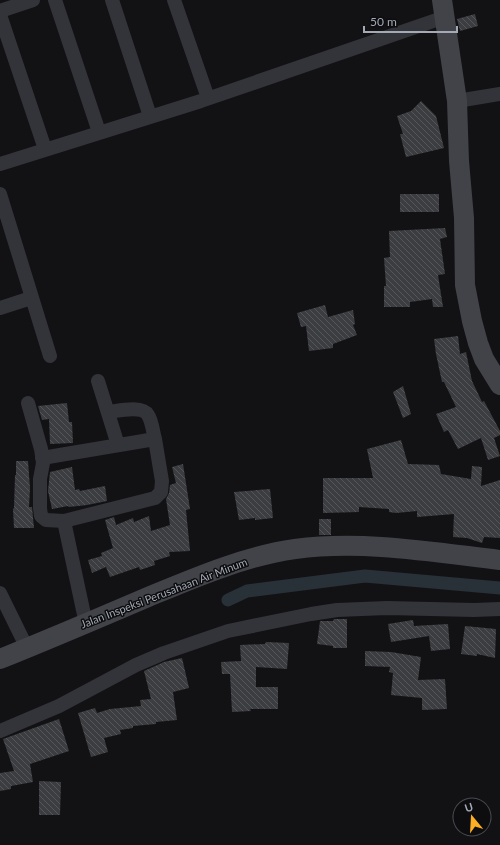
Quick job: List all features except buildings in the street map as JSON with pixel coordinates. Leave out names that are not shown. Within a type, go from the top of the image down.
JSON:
[{"type":"street","points":[[0,11],[33,0]]},
{"type":"street","points":[[55,0],[99,132]]},
{"type":"street","points":[[112,0],[150,116]]},
{"type":"street","points":[[174,0],[208,98]]},
{"type":"street","points":[[0,164],[208,98],[443,9],[457,101],[459,161],[464,218],[465,284],[472,322],[478,343],[484,359],[500,385]]},
{"type":"street","points":[[0,15],[45,149]]},
{"type":"street","points":[[457,101],[500,94]]},
{"type":"street","points":[[0,194],[50,356]]},
{"type":"street","points":[[0,308],[31,298]]},
{"type":"street","points":[[98,382],[118,445]]},
{"type":"street","points":[[28,403],[41,449],[43,463],[40,479],[40,508],[41,516],[46,520],[64,521],[155,498],[160,494],[162,481],[155,439],[149,415],[140,410],[129,409],[108,412]]},
{"type":"street","points":[[42,458],[155,439]]},
{"type":"street","points":[[64,521],[86,624]]},
{"type":"street","name":"Jalan Inspeksi Perusahaan Air Minum","points":[[0,659],[216,570],[257,557],[294,549],[332,546],[378,546],[500,560]]},
{"type":"street","points":[[0,593],[27,648]]},
{"type":"street","points":[[0,731],[59,706],[136,665],[164,653],[228,631],[338,610],[387,608],[474,610],[500,609]]},
{"type":"waterway","points":[[228,600],[247,591],[365,576],[500,588]]}]
